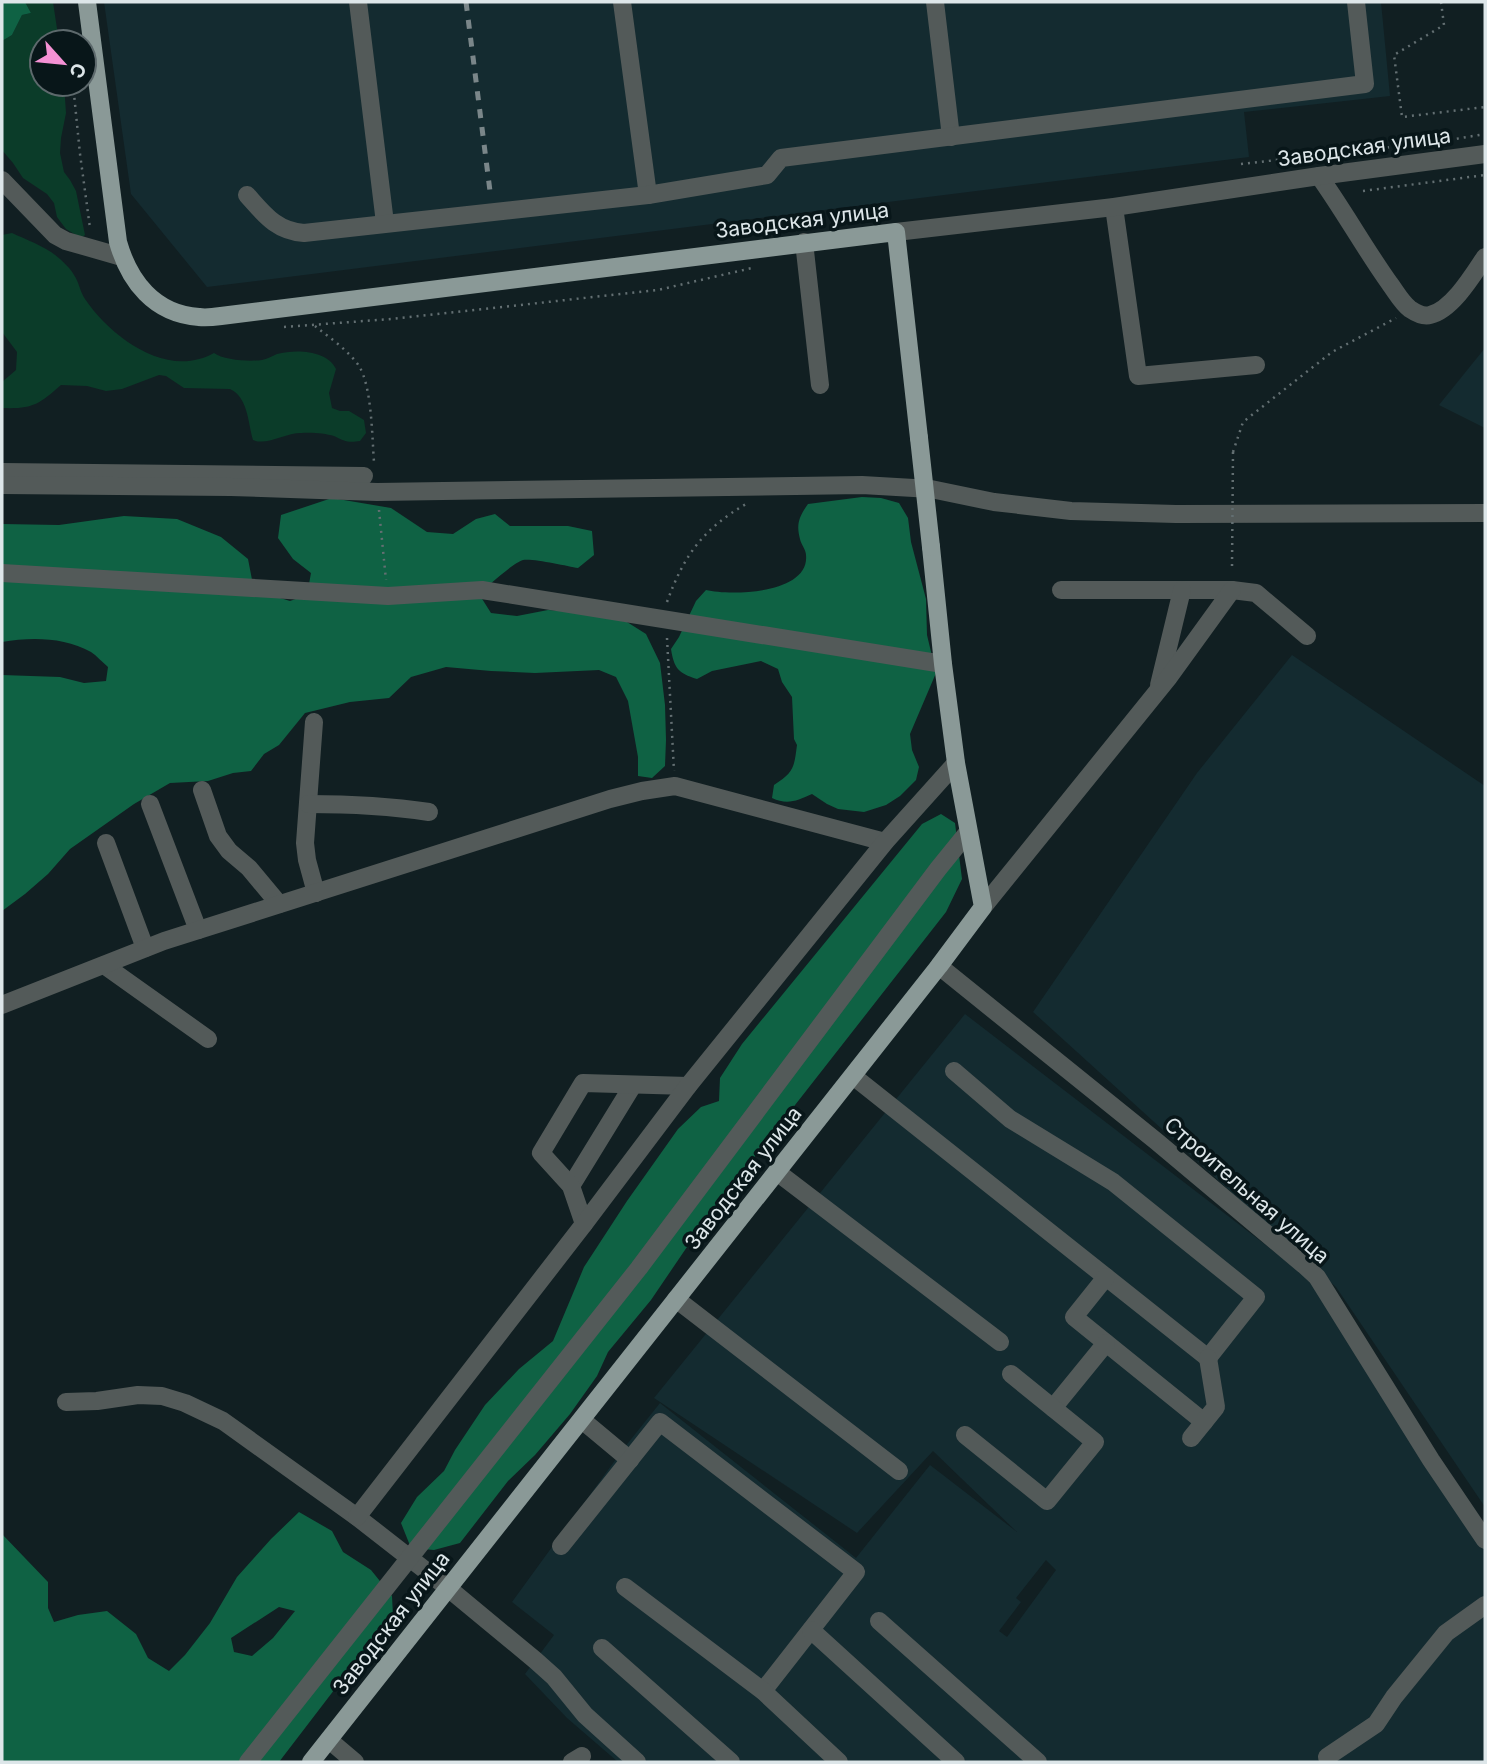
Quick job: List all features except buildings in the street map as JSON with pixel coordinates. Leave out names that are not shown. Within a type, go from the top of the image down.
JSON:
[{"type":"main road","name":"Заводская улица","points":[[87,2],[114,223],[122,257],[135,282],[161,306],[178,313],[197,317],[221,316],[896,232]]},
{"type":"main road","points":[[896,232],[943,664],[956,763],[983,907]]},
{"type":"main road","name":"Заводская улица","points":[[311,1762],[853,1076],[983,907]]},
{"type":"street","points":[[358,2],[385,223]]},
{"type":"street","points":[[622,2],[648,195]]},
{"type":"street","points":[[935,2],[951,136]]},
{"type":"street","points":[[247,195],[270,220],[292,232],[304,233],[648,195],[767,175],[781,158],[1365,84],[1356,2]]},
{"type":"street","name":"Заводская улица","points":[[896,232],[1114,207],[1485,154]]},
{"type":"street","points":[[1319,176],[1383,274],[1411,309],[1419,314],[1429,316],[1439,311],[1463,290],[1485,257]]},
{"type":"street","points":[[2,180],[55,235],[66,241],[122,257]]},
{"type":"street","points":[[1114,207],[1138,376],[1255,365]]},
{"type":"street","points":[[804,242],[820,385]]},
{"type":"street","points":[[51,473],[369,470]]},
{"type":"street","points":[[2,472],[89,474],[231,487]]},
{"type":"street","points":[[2,485],[231,487],[377,492],[862,485],[931,489],[994,502],[1071,511],[1207,514],[1485,513]]},
{"type":"street","points":[[2,573],[388,596],[482,590],[943,664]]},
{"type":"street","points":[[1061,590],[1232,590],[1256,593],[1307,636]]},
{"type":"street","points":[[1157,692],[1182,590]]},
{"type":"street","points":[[983,907],[1157,692],[1232,590]]},
{"type":"street","points":[[314,722],[305,843],[316,893]]},
{"type":"street","points":[[358,1517],[688,1086],[885,842],[956,763]]},
{"type":"street","points":[[2,1005],[145,948],[198,930],[642,791],[675,786],[885,842]]},
{"type":"street","points":[[202,790],[218,836],[279,904]]},
{"type":"street","points":[[150,804],[198,930]]},
{"type":"street","points":[[308,804],[359,804],[429,812]]},
{"type":"street","points":[[248,1762],[639,1268],[968,832]]},
{"type":"street","points":[[106,843],[145,948]]},
{"type":"street","points":[[104,965],[208,1039]]},
{"type":"street","name":"Строительная улица","points":[[939,966],[1156,1141],[1317,1278],[1431,1460],[1485,1540]]},
{"type":"street","points":[[954,1071],[1010,1119],[1113,1182],[1256,1297],[1208,1358]]},
{"type":"street","points":[[853,1076],[1208,1358],[1216,1407],[1191,1438]]},
{"type":"street","points":[[584,1224],[571,1185],[541,1153],[583,1083],[688,1086]]},
{"type":"street","points":[[571,1185],[633,1085]]},
{"type":"street","points":[[777,1172],[1000,1342]]},
{"type":"street","points":[[1106,1277],[1074,1317],[1204,1422]]},
{"type":"street","points":[[676,1299],[899,1471]]},
{"type":"street","points":[[1053,1409],[1106,1343]]},
{"type":"street","points":[[965,1435],[1047,1501],[1095,1442],[1011,1374]]},
{"type":"street","points":[[66,1402],[138,1395],[162,1396],[185,1403],[223,1421],[358,1517],[536,1660],[554,1677],[585,1715],[637,1762]]},
{"type":"street","points":[[582,1420],[629,1460]]},
{"type":"street","points":[[561,1546],[660,1422],[856,1572],[763,1691]]},
{"type":"street","points":[[625,1587],[763,1691],[839,1762]]},
{"type":"street","points":[[1327,1756],[1376,1724],[1394,1697],[1446,1633],[1485,1605]]},
{"type":"street","points":[[878,1621],[1038,1762]]},
{"type":"street","points":[[811,1630],[956,1762]]},
{"type":"street","points":[[602,1648],[731,1762]]},
{"type":"street","points":[[329,1740],[355,1762]]},
{"type":"path","points":[[1441,2],[1444,25],[1394,55],[1402,117],[1485,107]]},
{"type":"path","points":[[1432,142],[1485,134]]},
{"type":"path","points":[[1241,164],[1406,146]]},
{"type":"path","points":[[1358,151],[1360,170]]},
{"type":"path","points":[[1298,152],[1299,157]]},
{"type":"path","points":[[1358,194],[1363,191],[1485,175]]},
{"type":"path","points":[[1232,566],[1233,452],[1242,422],[1332,352],[1411,309]]},
{"type":"path","points":[[315,326],[354,359],[361,369],[368,395],[369,470]]},
{"type":"path","points":[[377,492],[388,596]]},
{"type":"path","points":[[675,786],[666,627],[661,619],[687,557],[716,524],[755,499]]},
{"type":"shaded area","points":[[104,2],[1381,2],[1390,96],[1244,112],[1249,157],[207,287],[131,194]]},
{"type":"shaded area","points":[[1485,348],[1485,428],[1439,405]]},
{"type":"shaded area","points":[[1292,655],[1485,786],[1485,1507],[1336,1287],[1033,1012],[1197,773]]},
{"type":"shaded area","points":[[965,1014],[1310,1279],[1485,1547],[1485,1762],[618,1762],[567,1718],[525,1674],[554,1635],[512,1602],[660,1403],[856,1558],[930,1465],[1017,1532],[933,1451],[857,1533],[654,1398]],"holes":[[[1046,1560],[1056,1570],[1007,1637],[999,1631],[1021,1602],[1016,1598]]]},
{"type":"green space","points":[[2,2],[25,2],[31,13],[22,15],[12,35],[2,41]]},
{"type":"green space","points":[[25,2],[53,2],[57,28],[28,28],[28,98],[65,98],[66,113],[60,153],[64,172],[76,191],[85,235],[81,238],[66,229],[57,217],[54,203],[47,194],[23,178],[2,150],[2,41],[12,35],[22,15],[31,13]]},
{"type":"green space","points":[[12,233],[43,247],[60,259],[73,273],[85,299],[106,324],[134,346],[150,354],[183,361],[201,359],[214,353],[244,361],[262,360],[293,352],[310,352],[326,358],[336,369],[329,393],[332,408],[349,411],[364,420],[366,433],[356,442],[326,434],[309,433],[264,441],[253,440],[244,404],[236,393],[230,389],[184,388],[166,376],[159,375],[122,389],[106,391],[87,386],[61,385],[34,404],[21,408],[2,408],[2,382],[16,370],[17,352],[2,332],[2,235]]},
{"type":"green space","points":[[862,497],[899,503],[908,518],[911,542],[926,599],[927,635],[936,673],[910,734],[912,750],[919,767],[916,780],[886,805],[864,812],[838,809],[812,794],[792,801],[772,798],[774,785],[792,769],[797,745],[794,739],[792,697],[782,682],[778,669],[761,661],[712,671],[697,679],[678,669],[671,649],[696,601],[706,590],[750,592],[783,585],[796,578],[804,568],[806,553],[798,525],[808,504]]},
{"type":"green space","points":[[332,498],[391,508],[427,532],[453,534],[476,519],[495,514],[510,526],[568,526],[592,531],[594,555],[578,568],[523,560],[479,594],[491,613],[517,616],[548,610],[587,613],[627,622],[646,634],[660,663],[665,705],[665,766],[652,778],[638,776],[638,757],[628,701],[616,677],[599,670],[535,673],[446,667],[411,677],[389,698],[350,702],[305,713],[279,745],[264,754],[251,771],[233,773],[208,781],[170,783],[134,804],[70,849],[48,874],[2,911],[2,675],[60,677],[84,683],[106,681],[108,667],[91,652],[70,643],[36,639],[2,642],[2,524],[59,525],[124,516],[177,519],[221,537],[248,559],[254,590],[290,601],[307,595],[311,573],[293,559],[278,538],[281,515]]},
{"type":"green space","points":[[941,814],[955,823],[962,879],[946,912],[706,1219],[651,1300],[608,1352],[597,1376],[570,1414],[535,1455],[508,1481],[460,1543],[434,1550],[411,1548],[401,1523],[417,1497],[444,1471],[485,1405],[519,1369],[553,1341],[584,1267],[678,1129],[701,1107],[719,1101],[720,1078],[742,1044],[922,824]]},
{"type":"green space","points":[[299,1512],[332,1531],[343,1552],[371,1570],[392,1596],[393,1616],[379,1638],[354,1664],[279,1762],[2,1762],[2,1534],[48,1582],[48,1608],[54,1622],[107,1611],[136,1634],[148,1658],[169,1671],[210,1623],[237,1577]],"holes":[[[279,1607],[295,1611],[273,1638],[252,1656],[234,1652],[231,1638]]]},
{"type":"railway","points":[[466,2],[490,191]]}]
